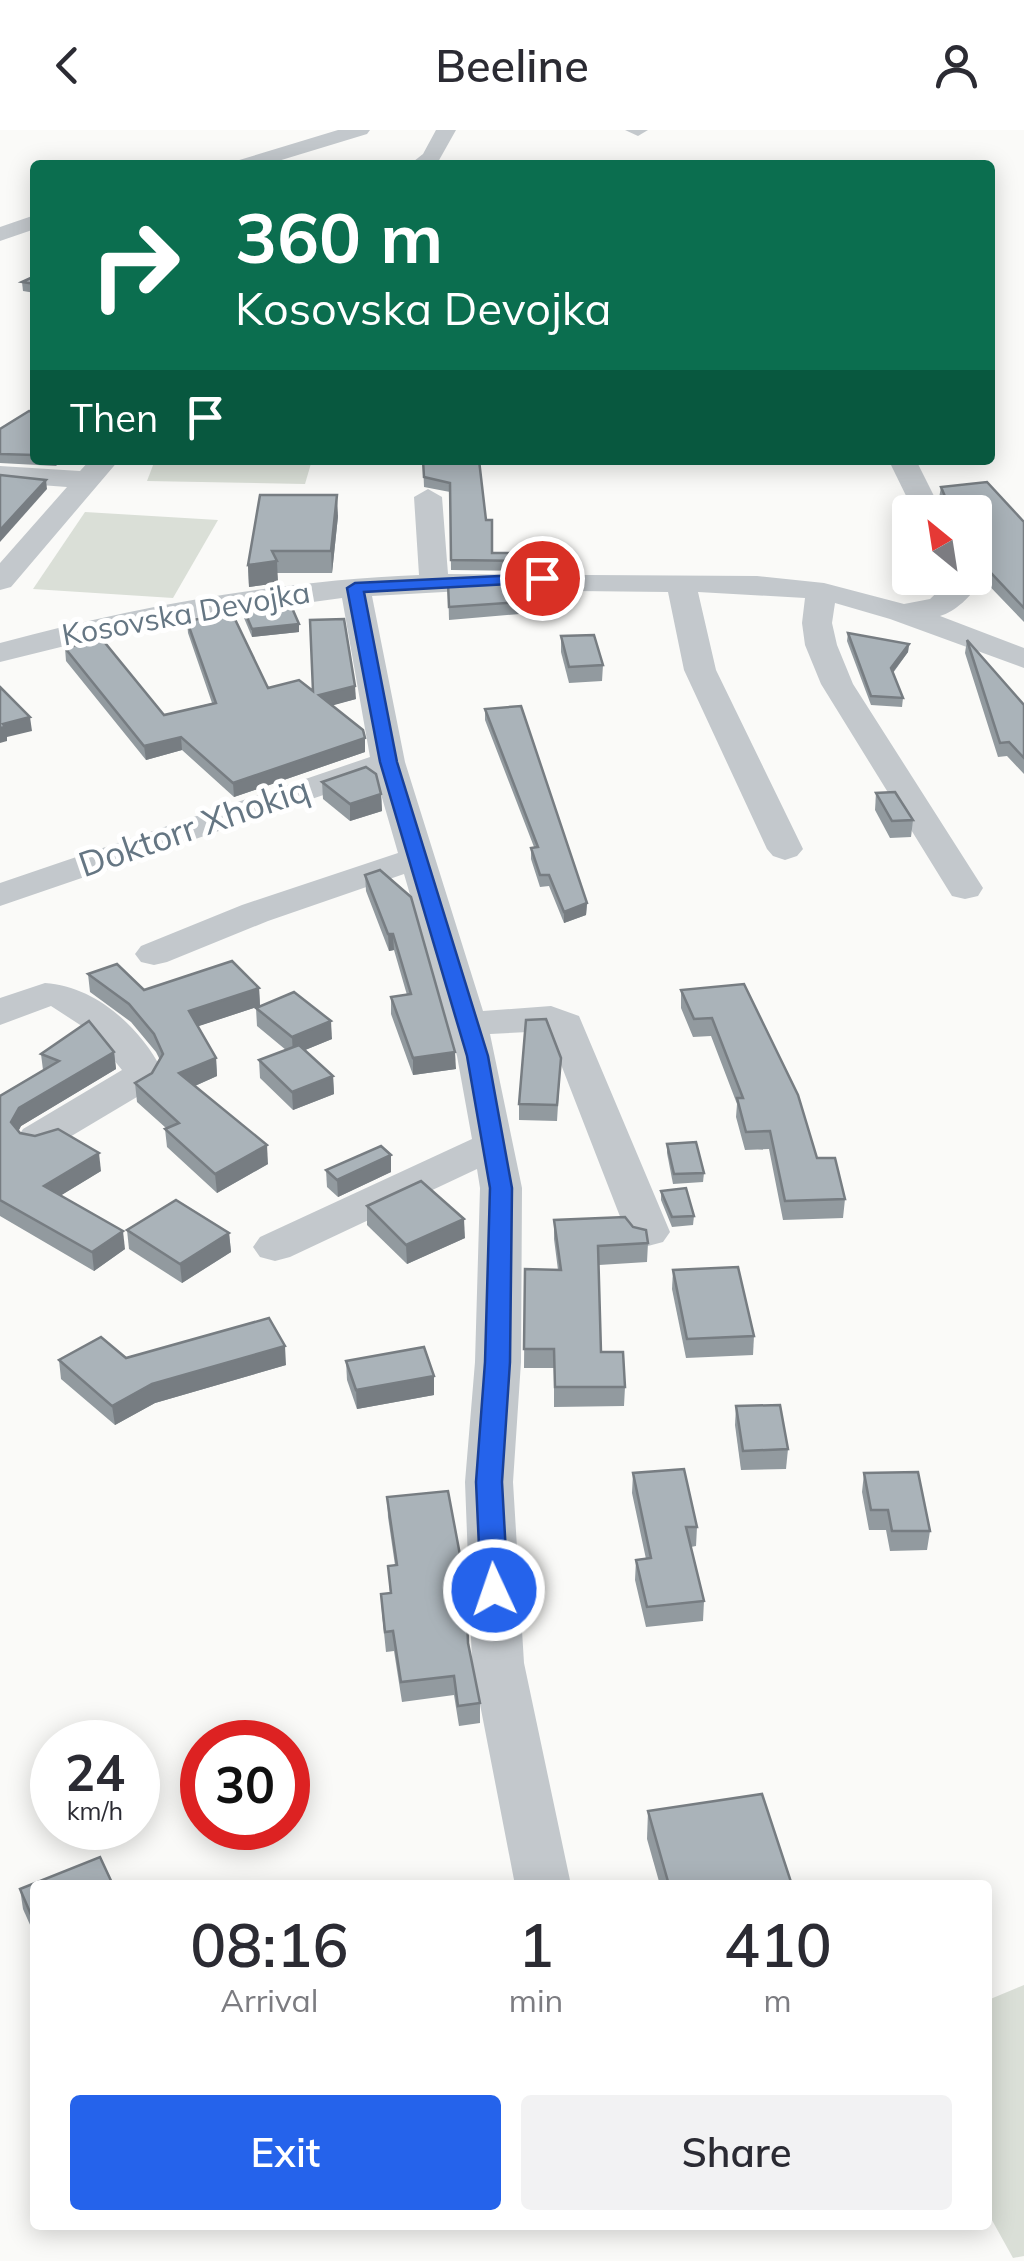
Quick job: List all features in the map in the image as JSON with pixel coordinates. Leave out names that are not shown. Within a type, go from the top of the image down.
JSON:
[{"type":"street","points":[[260,160],[360,130]]},
{"type":"street","points":[[428,160],[446,130]]},
{"type":"street","points":[[0,234],[30,224]]},
{"type":"street","points":[[905,465],[920,495]]},
{"type":"street","points":[[0,474],[96,470]]},
{"type":"street","points":[[0,581],[96,470]]},
{"type":"street","points":[[428,497],[434,581]]},
{"type":"street","name":"Kosovska Devojka","points":[[0,653],[178,609],[434,581],[542,578],[821,592],[908,612],[1024,659]]},
{"type":"street","points":[[681,583],[700,670],[784,849]]},
{"type":"street","points":[[355,588],[388,762],[477,1056],[501,1188],[498,1362],[489,1482],[498,1663],[541,1880]]},
{"type":"street","points":[[821,592],[820,645],[837,684],[966,888]]},
{"type":"street","points":[[908,612],[939,607],[953,595]]},
{"type":"street","points":[[0,622],[27,636],[49,638]]},
{"type":"street","name":"Doktorr Xhokiq","points":[[0,895],[388,762]]},
{"type":"street","points":[[154,954],[289,900],[415,859]]},
{"type":"street","points":[[0,1014],[50,994],[69,1000],[97,1018],[138,1058],[142,1070],[138,1079],[38,1138]]},
{"type":"street","points":[[468,1024],[551,1018],[565,1024],[648,1232]]},
{"type":"street","points":[[275,1247],[491,1146]]},
{"type":"shaded area","points":[[153,465],[311,465],[305,484],[147,481]]},
{"type":"shaded area","points":[[85,512],[218,520],[173,598],[33,589]]},
{"type":"shaded area","points":[[1024,1985],[1024,2256],[1013,2258],[992,2220],[992,1998]]},
{"type":"building","points":[[30,411],[30,455],[0,454],[0,429]]},
{"type":"building","points":[[423,465],[480,465],[486,520],[492,520],[492,553],[530,553],[530,561],[451,560],[450,483],[424,477]]},
{"type":"building","points":[[0,475],[46,480],[0,530]]},
{"type":"building","points":[[987,482],[1024,522],[1024,608],[992,574],[992,495],[944,495],[941,487]]},
{"type":"building","points":[[260,495],[337,495],[331,551],[272,551],[277,561],[248,565]]},
{"type":"building","points":[[532,582],[533,601],[449,607],[448,583]]},
{"type":"building","points":[[289,601],[299,624],[252,629],[244,610]]},
{"type":"building","points":[[232,613],[268,688],[299,680],[313,691],[310,620],[344,619],[355,686],[319,695],[363,730],[365,738],[233,783],[181,737],[144,746],[65,648],[101,638],[164,715],[216,703],[187,621]]},
{"type":"building","points":[[848,633],[909,644],[891,668],[903,698],[871,696]]},
{"type":"building","points":[[594,635],[603,665],[569,667],[561,636]]},
{"type":"building","points":[[967,640],[1024,705],[1024,758],[1009,742],[1000,743]]},
{"type":"building","points":[[0,687],[30,717],[0,728]]},
{"type":"building","points":[[521,706],[587,903],[564,912],[549,875],[540,875],[531,848],[538,847],[485,709]]},
{"type":"building","points":[[366,767],[376,774],[381,794],[350,804],[322,782]]},
{"type":"building","points":[[895,792],[913,820],[892,821],[876,793]]},
{"type":"building","points":[[380,870],[411,897],[455,1052],[413,1058],[391,997],[411,994],[393,934],[388,934],[365,875]]},
{"type":"building","points":[[232,961],[259,988],[189,1011],[216,1058],[179,1073],[267,1145],[215,1174],[165,1129],[179,1123],[135,1083],[152,1073],[163,1054],[154,1034],[129,1004],[88,974],[117,964],[144,990]]},
{"type":"building","points":[[744,984],[798,1095],[817,1158],[835,1158],[845,1199],[785,1201],[770,1131],[746,1132],[737,1098],[743,1098],[712,1018],[694,1019],[681,990]]},
{"type":"building","points":[[294,992],[331,1021],[292,1037],[256,1008]]},
{"type":"building","points":[[546,1019],[561,1058],[557,1105],[519,1104],[526,1020]]},
{"type":"building","points":[[89,1021],[114,1052],[19,1108],[11,1122],[20,1133],[35,1136],[58,1129],[99,1153],[44,1186],[123,1231],[92,1252],[0,1200],[0,1096],[59,1061],[41,1054]]},
{"type":"building","points":[[299,1045],[333,1076],[292,1092],[259,1060]]},
{"type":"building","points":[[696,1142],[704,1173],[674,1174],[667,1144]]},
{"type":"building","points":[[381,1146],[391,1155],[337,1180],[326,1170]]},
{"type":"building","points":[[421,1181],[464,1219],[406,1245],[367,1206]]},
{"type":"building","points":[[686,1188],[694,1216],[672,1217],[661,1191]]},
{"type":"building","points":[[176,1200],[229,1233],[180,1264],[127,1230]]},
{"type":"building","points":[[625,1217],[633,1227],[646,1230],[648,1243],[598,1246],[601,1352],[623,1352],[625,1387],[555,1387],[554,1349],[524,1349],[525,1269],[561,1270],[554,1220]]},
{"type":"building","points":[[738,1267],[754,1336],[687,1339],[673,1270]]},
{"type":"building","points":[[269,1318],[285,1346],[152,1384],[112,1406],[59,1360],[101,1337],[126,1358]]},
{"type":"building","points":[[424,1347],[434,1376],[356,1390],[346,1361]]},
{"type":"building","points":[[780,1405],[788,1449],[743,1451],[736,1406]]},
{"type":"building","points":[[684,1469],[697,1527],[686,1527],[704,1601],[647,1607],[636,1560],[651,1558],[633,1473]]},
{"type":"building","points":[[918,1472],[930,1531],[892,1531],[888,1510],[871,1510],[864,1473]]},
{"type":"building","points":[[448,1491],[466,1587],[468,1643],[480,1703],[458,1706],[454,1676],[401,1682],[393,1631],[385,1632],[381,1594],[391,1593],[388,1566],[397,1565],[387,1497]]},
{"type":"building","points":[[762,1794],[790,1880],[668,1880],[648,1811]]},
{"type":"building","points":[[100,1857],[111,1880],[42,1880]]},
{"type":"building","points":[[30,1885],[30,1912],[20,1889]]},
{"type":"route","points":[[494,1590],[489,1482],[498,1362],[501,1188],[477,1056],[388,762],[355,588],[542,578]]}]
